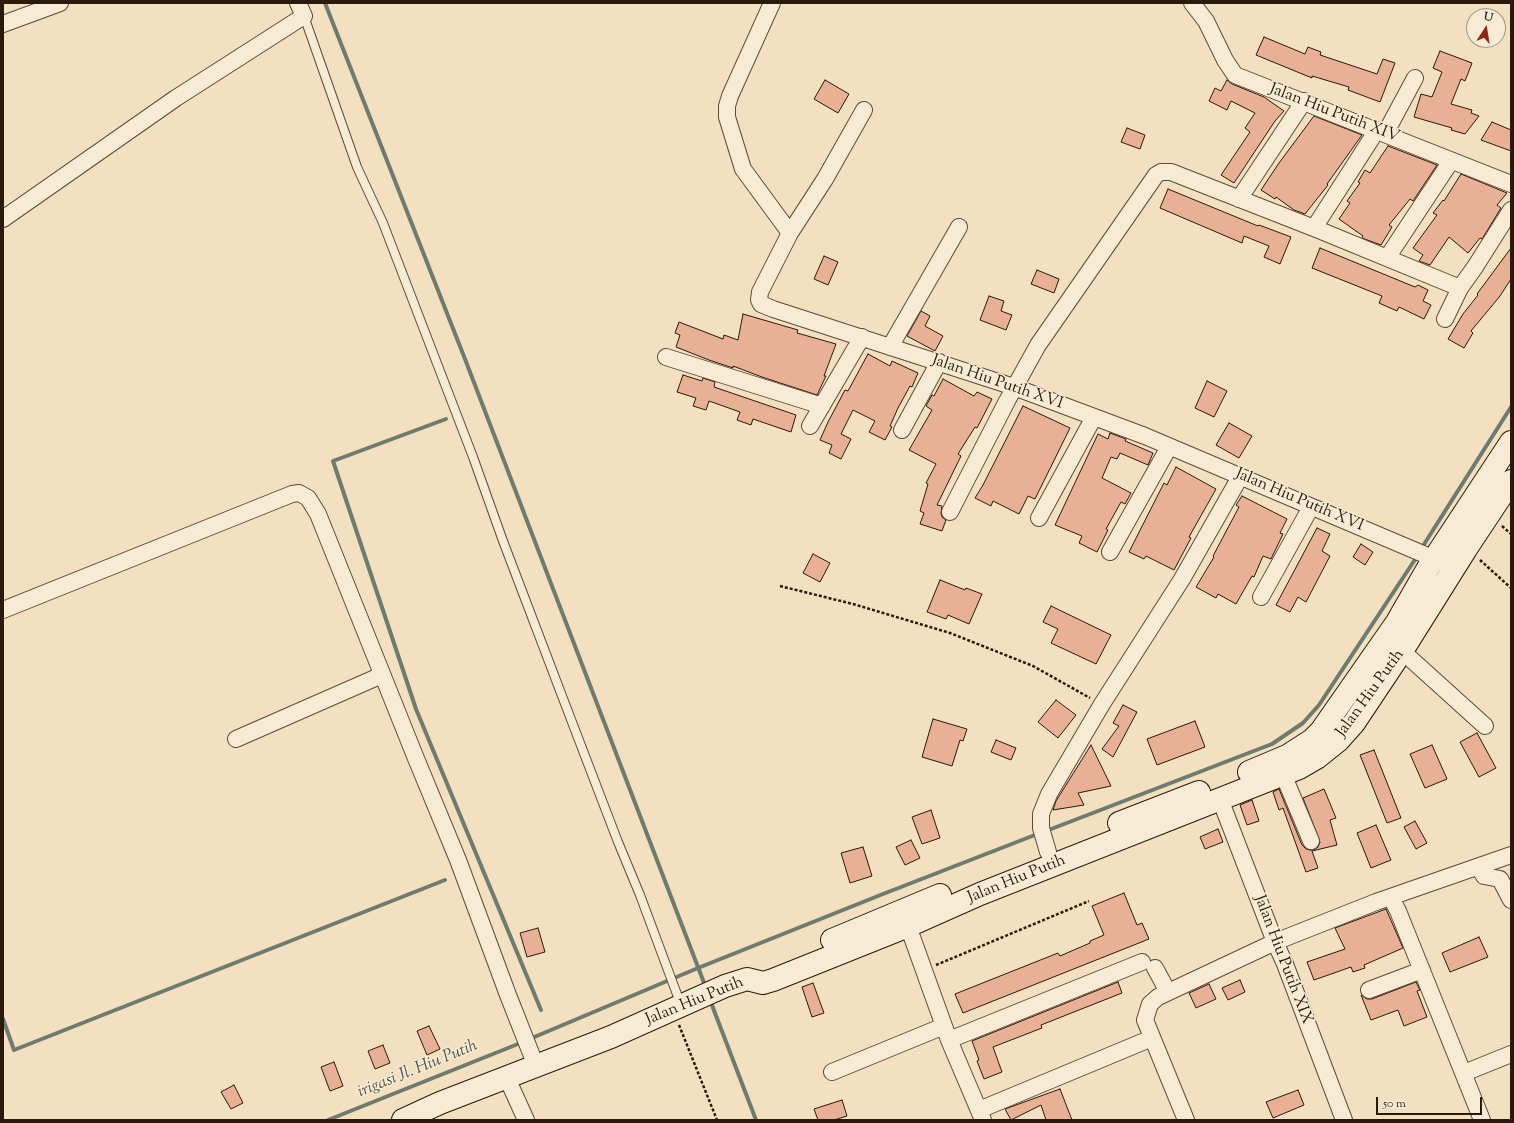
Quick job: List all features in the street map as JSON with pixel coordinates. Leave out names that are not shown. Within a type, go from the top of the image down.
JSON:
[{"type":"street","points":[[3,24],[60,3]]},
{"type":"street","points":[[772,3],[730,96],[727,106],[727,117],[742,169],[790,232]]},
{"type":"street","name":"Jalan Hiu Putih XIV","points":[[1192,3],[1206,21],[1225,60],[1235,75],[1511,184]]},
{"type":"street","points":[[3,219],[301,10]]},
{"type":"street","points":[[1314,228],[1381,132],[1415,78]]},
{"type":"street","points":[[1239,199],[1304,101]]},
{"type":"street","name":"Jalan Hiu Putih XVI","points":[[864,110],[825,179],[790,232],[760,292],[758,300],[761,304],[1014,387],[1094,417],[1435,559]]},
{"type":"street","points":[[1387,258],[1450,161]]},
{"type":"street","points":[[950,512],[1014,387],[1038,345],[1156,175],[1161,172],[1171,172],[1314,228],[1460,288]]},
{"type":"street","points":[[1445,319],[1460,288],[1511,210]]},
{"type":"street","points":[[890,347],[959,227]]},
{"type":"street","points":[[810,426],[862,337]]},
{"type":"street","points":[[666,357],[822,406]]},
{"type":"street","points":[[902,430],[939,362]]},
{"type":"street","points":[[1039,518],[1094,417]]},
{"type":"street","name":"Jalan Hiu Putih","points":[[1404,636],[1435,559],[1511,442]]},
{"type":"street","points":[[1110,552],[1169,447]]},
{"type":"street","points":[[1048,852],[1042,828],[1041,814],[1049,794],[1102,704],[1182,579],[1240,477]]},
{"type":"street","name":"Jalan Hiu Putih","points":[[411,1118],[440,1103],[611,1037],[722,988],[748,979],[763,983],[908,926],[1140,823],[1220,799],[1299,768],[1318,757],[1338,741],[1354,723],[1404,636],[1511,481]]},
{"type":"street","points":[[3,610],[292,494],[299,494],[308,498],[318,514],[458,860],[505,988],[536,1066]]},
{"type":"street","points":[[1261,598],[1311,507]]},
{"type":"street","points":[[748,979],[757,970],[1048,852],[1140,823],[1287,756],[1312,740],[1321,731],[1404,636],[1485,726]]},
{"type":"street","points":[[236,739],[382,675]]},
{"type":"street","points":[[1284,774],[1311,841]]},
{"type":"street","name":"Jalan Hiu Putih XIX","points":[[1220,799],[1344,1120]]},
{"type":"street","points":[[1186,1120],[1145,1020],[1150,1004],[1158,997],[1275,942],[1376,902],[1511,855]]},
{"type":"street","points":[[1479,866],[1484,876],[1500,879],[1511,900]]},
{"type":"street","points":[[1391,898],[1398,911],[1482,1120]]},
{"type":"street","points":[[908,926],[923,971],[981,1115],[1152,1038]]},
{"type":"street","points":[[832,1072],[1149,965],[1168,992]]},
{"type":"street","points":[[1369,990],[1422,970]]},
{"type":"street","points":[[1464,1073],[1511,1054]]},
{"type":"street","points":[[507,1078],[526,1120]]},
{"type":"lane","points":[[301,10],[357,167],[383,223],[473,457],[569,716],[640,895],[680,1006]]},
{"type":"path","points":[[1466,548],[1511,588]]},
{"type":"path","points":[[780,586],[853,604],[950,633],[1033,666],[1102,704]]},
{"type":"path","points":[[923,971],[1089,901]]},
{"type":"path","points":[[680,1006],[717,1120]]},
{"type":"building","points":[[1264,37],[1305,54],[1308,47],[1321,52],[1320,55],[1377,74],[1383,59],[1395,63],[1380,102],[1348,90],[1349,87],[1312,76],[1312,78],[1256,55]]},
{"type":"building","points":[[1440,51],[1472,63],[1465,81],[1461,79],[1451,104],[1472,110],[1471,113],[1479,116],[1465,134],[1451,130],[1452,128],[1414,117],[1421,94],[1432,97],[1442,72],[1433,68]]},
{"type":"building","points":[[825,80],[849,94],[838,113],[814,99]]},
{"type":"building","points":[[1227,80],[1232,84],[1264,97],[1284,111],[1275,121],[1234,183],[1221,175],[1250,132],[1245,128],[1255,113],[1231,101],[1227,110],[1209,101],[1215,88],[1221,91]]},
{"type":"building","points":[[1314,116],[1362,135],[1327,184],[1328,185],[1305,214],[1294,210],[1276,197],[1275,199],[1261,190]]},
{"type":"building","points":[[1492,122],[1511,130],[1511,151],[1481,140]]},
{"type":"building","points":[[1127,128],[1145,135],[1140,149],[1121,142]]},
{"type":"building","points":[[1388,146],[1437,165],[1413,201],[1410,199],[1389,225],[1392,227],[1381,245],[1362,238],[1363,236],[1339,219],[1350,203],[1347,201],[1360,183],[1358,182],[1365,170],[1370,173]]},
{"type":"building","points":[[1461,174],[1507,193],[1497,205],[1501,208],[1482,239],[1480,238],[1468,253],[1449,237],[1430,265],[1419,261],[1423,255],[1413,248],[1437,215],[1433,213],[1443,200],[1444,201]]},
{"type":"building","points":[[1168,189],[1258,226],[1259,225],[1291,237],[1280,264],[1264,257],[1269,246],[1244,236],[1242,243],[1160,208]]},
{"type":"building","points":[[1320,248],[1415,287],[1418,285],[1428,290],[1423,301],[1431,305],[1424,319],[1399,307],[1397,311],[1379,303],[1382,296],[1312,268]]},
{"type":"building","points":[[1511,248],[1511,279],[1500,296],[1471,331],[1473,333],[1464,348],[1448,339],[1463,314]]},
{"type":"building","points":[[824,256],[838,262],[828,285],[814,279]]},
{"type":"building","points":[[1037,270],[1059,279],[1054,293],[1031,284]]},
{"type":"building","points":[[989,296],[1004,301],[1001,311],[1012,315],[1006,330],[980,320]]},
{"type":"building","points":[[921,311],[930,316],[925,326],[943,336],[935,351],[907,336]]},
{"type":"building","points":[[743,314],[798,330],[797,333],[836,344],[824,376],[826,376],[817,395],[733,366],[733,368],[709,360],[676,347],[680,335],[675,333],[679,322],[723,339],[724,335],[738,340]]},
{"type":"building","points":[[868,354],[890,366],[892,361],[918,373],[912,387],[910,386],[898,408],[890,426],[892,427],[885,440],[869,432],[875,421],[853,410],[841,434],[851,439],[841,459],[829,453],[832,445],[820,440],[845,390],[848,391]]},
{"type":"building","points":[[683,375],[702,381],[703,378],[715,382],[714,387],[796,415],[791,432],[753,419],[751,425],[737,420],[740,412],[709,401],[706,410],[693,406],[696,398],[677,392]]},
{"type":"building","points":[[943,379],[974,396],[977,392],[992,399],[977,428],[975,427],[958,454],[961,456],[937,505],[942,506],[942,517],[946,520],[942,531],[920,524],[924,513],[920,511],[928,484],[926,483],[936,464],[909,450],[932,410],[926,406],[932,395],[934,396]]},
{"type":"building","points":[[1207,381],[1227,391],[1214,417],[1195,408]]},
{"type":"building","points":[[1023,406],[1070,428],[1035,499],[1028,496],[1019,514],[993,501],[991,506],[975,498]]},
{"type":"building","points":[[1229,423],[1252,436],[1239,458],[1216,445]]},
{"type":"building","points":[[1110,433],[1126,439],[1125,441],[1153,453],[1148,465],[1120,453],[1117,459],[1111,457],[1102,478],[1131,493],[1125,504],[1121,502],[1106,529],[1108,530],[1097,552],[1079,543],[1082,536],[1055,525],[1098,434],[1108,439]]},
{"type":"building","points":[[1176,467],[1216,489],[1189,537],[1191,538],[1174,570],[1146,556],[1144,559],[1129,552],[1164,483],[1167,485]]},
{"type":"building","points":[[1242,496],[1287,519],[1280,533],[1283,534],[1271,559],[1263,556],[1254,577],[1252,576],[1236,604],[1218,594],[1216,598],[1196,587],[1214,557],[1213,556],[1239,507],[1236,505]]},
{"type":"building","points":[[1317,528],[1330,534],[1322,551],[1330,556],[1306,602],[1298,597],[1290,612],[1276,605]]},
{"type":"building","points":[[1361,544],[1373,552],[1365,565],[1353,557]]},
{"type":"building","points":[[813,554],[830,563],[820,582],[803,573]]},
{"type":"building","points":[[940,580],[965,590],[966,588],[982,594],[969,624],[948,615],[946,619],[927,612]]},
{"type":"building","points":[[1051,606],[1111,635],[1096,664],[1051,643],[1058,629],[1043,622]]},
{"type":"building","points":[[1056,700],[1076,715],[1058,738],[1038,722]]},
{"type":"building","points":[[1123,705],[1137,712],[1113,757],[1102,749],[1119,726],[1113,723]]},
{"type":"building","points":[[933,719],[967,729],[963,741],[960,740],[952,766],[922,757]]},
{"type":"building","points":[[1195,721],[1205,747],[1157,765],[1147,739]]},
{"type":"building","points":[[1477,733],[1496,768],[1479,777],[1460,742]]},
{"type":"building","points":[[996,740],[1016,748],[1011,760],[991,752]]},
{"type":"building","points":[[1091,745],[1111,786],[1078,793],[1084,805],[1053,810],[1056,801]]},
{"type":"building","points":[[1432,745],[1447,779],[1425,788],[1410,754]]},
{"type":"building","points":[[1374,750],[1401,818],[1387,823],[1360,755]]},
{"type":"building","points":[[1279,789],[1302,845],[1306,849],[1314,850],[1318,847],[1320,842],[1303,798],[1324,789],[1336,818],[1330,820],[1337,845],[1312,851],[1318,868],[1306,872],[1283,808],[1279,810],[1273,792]]},
{"type":"building","points":[[1252,800],[1259,821],[1247,825],[1240,805]]},
{"type":"building","points":[[931,810],[940,838],[922,844],[912,817]]},
{"type":"building","points":[[1415,821],[1427,843],[1416,849],[1404,827]]},
{"type":"building","points":[[1376,825],[1391,860],[1371,868],[1357,833]]},
{"type":"building","points":[[1218,829],[1223,842],[1205,849],[1200,837]]},
{"type":"building","points":[[911,840],[920,858],[905,865],[896,847]]},
{"type":"building","points":[[863,847],[872,876],[850,883],[841,853]]},
{"type":"building","points":[[1124,893],[1137,925],[1142,923],[1149,939],[963,1013],[955,994],[1058,953],[1060,956],[1104,935],[1092,906]]},
{"type":"building","points":[[1386,909],[1403,948],[1364,965],[1365,968],[1353,972],[1351,967],[1314,980],[1307,962],[1345,949],[1335,928]]},
{"type":"building","points":[[538,928],[545,952],[527,957],[520,933]]},
{"type":"building","points":[[1479,937],[1488,957],[1450,972],[1442,953]]},
{"type":"building","points":[[1240,980],[1245,992],[1228,1000],[1222,988]]},
{"type":"building","points":[[1118,982],[1122,993],[1041,1025],[1042,1028],[993,1047],[1002,1072],[984,1079],[977,1061],[979,1060],[972,1041]]},
{"type":"building","points":[[1416,982],[1420,990],[1417,991],[1427,1017],[1404,1026],[1398,1010],[1371,1020],[1361,995],[1367,999],[1372,999]]},
{"type":"building","points":[[813,983],[824,1013],[812,1017],[802,987]]},
{"type":"building","points":[[1209,984],[1216,999],[1196,1008],[1189,993]]},
{"type":"building","points":[[429,1026],[440,1049],[427,1055],[417,1031]]},
{"type":"building","points":[[383,1045],[390,1063],[375,1069],[368,1051]]},
{"type":"building","points":[[334,1062],[343,1086],[330,1091],[321,1067]]},
{"type":"building","points":[[234,1085],[243,1103],[231,1109],[221,1092]]},
{"type":"building","points":[[1060,1089],[1072,1120],[1046,1120],[1041,1105],[1011,1120],[1005,1109]]},
{"type":"building","points":[[1298,1090],[1304,1105],[1273,1118],[1266,1102]]},
{"type":"building","points":[[842,1100],[847,1116],[834,1120],[818,1120],[814,1109]]},
{"type":"waterway","points":[[325,3],[465,359],[706,988]]},
{"type":"waterway","points":[[1421,549],[1511,407]]},
{"type":"waterway","points":[[446,419],[333,461],[416,709],[541,1010]]},
{"type":"waterway","points":[[1046,831],[1272,744],[1303,723],[1319,705],[1418,555]]},
{"type":"waterway","points":[[532,1038],[698,968],[1040,833]]},
{"type":"waterway","points":[[3,1019],[14,1050],[445,880]]},
{"type":"waterway","points":[[710,1000],[756,1120]]},
{"type":"waterway","name":"irigasi Jl. Hiu Putih","points":[[328,1120],[518,1044]]}]
